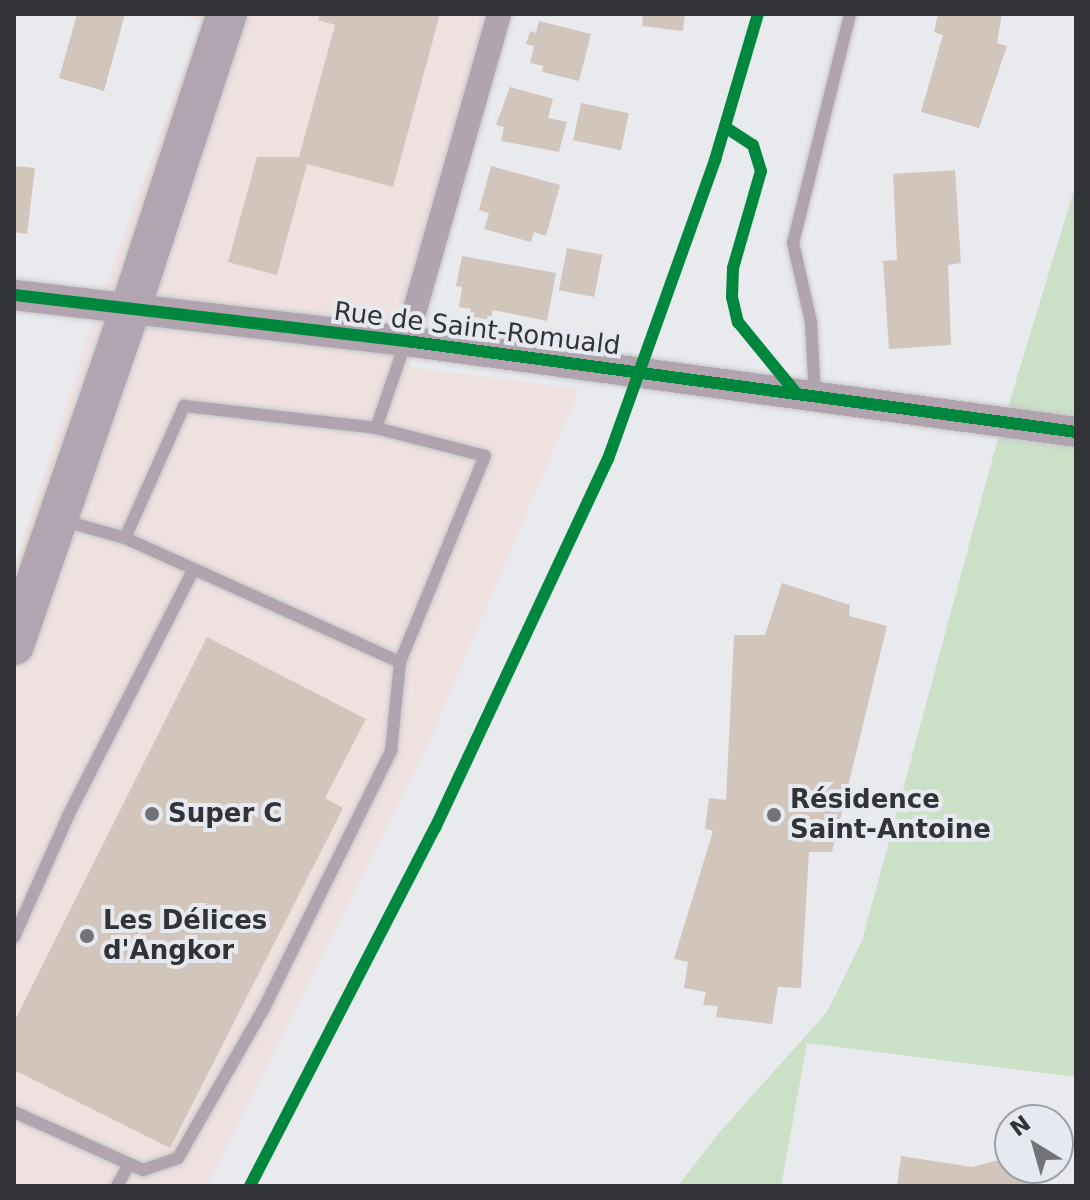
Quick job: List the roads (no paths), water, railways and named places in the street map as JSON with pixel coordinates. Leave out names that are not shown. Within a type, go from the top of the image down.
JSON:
[{"type":"main road","points":[[14,645],[131,307],[227,14]]},
{"type":"street","points":[[406,341],[499,14]]},
{"type":"street","name":"Rue de Saint-Romuald","points":[[14,295],[406,341],[1076,432]]},
{"type":"lane","points":[[815,396],[811,322],[793,243],[850,14]]},
{"type":"lane","points":[[376,428],[406,341]]},
{"type":"lane","points":[[14,1112],[143,1170],[178,1158],[264,1008],[391,751],[400,662],[485,456],[376,428],[184,406],[125,538]]},
{"type":"lane","points":[[57,519],[125,538],[400,662]]},
{"type":"lane","points":[[14,937],[68,816],[194,569]]},
{"type":"lane","points":[[117,1186],[129,1164]]},
{"type":"place","name":"Super C","points":[[152,814]]},
{"type":"place","name":"Résidence Saint-Antoine","points":[[774,815]]},
{"type":"place","name":"Les Délices d'Angkor","points":[[87,936]]}]
